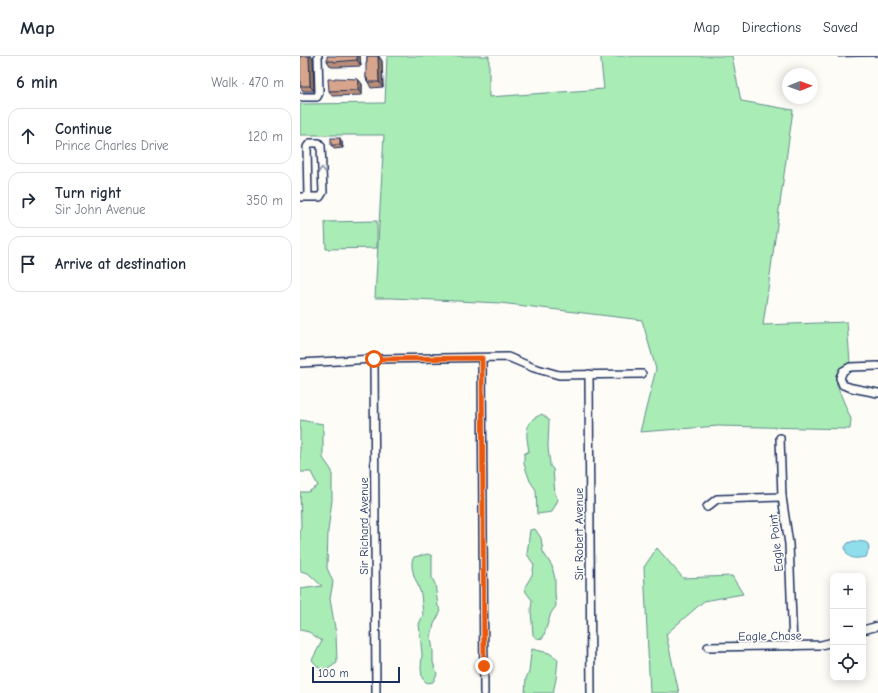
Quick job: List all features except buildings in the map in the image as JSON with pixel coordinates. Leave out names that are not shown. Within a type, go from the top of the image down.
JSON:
[{"type":"street","points":[[300,97],[317,97],[319,93],[318,56]]},
{"type":"street","points":[[300,197],[308,197],[320,197],[322,192],[321,146],[319,143],[310,143],[307,146],[308,197]]},
{"type":"street","points":[[300,363],[374,359],[508,357],[534,368],[559,374],[642,374]]},
{"type":"street","points":[[482,358],[484,693]]},
{"type":"street","name":"Sir Richard Avenue","points":[[374,359],[376,693]]},
{"type":"street","points":[[878,366],[850,367],[843,371],[840,378],[842,385],[878,393]]},
{"type":"street","name":"Sir Robert Avenue","points":[[589,374],[591,693]]},
{"type":"street","name":"Eagle Point","points":[[780,438],[782,497],[789,544],[793,646]]},
{"type":"street","points":[[707,507],[717,499],[782,497]]},
{"type":"street","points":[[866,629],[878,626]]},
{"type":"street","name":"Eagle Chase","points":[[708,648],[821,645],[830,643]]},
{"type":"green space","points":[[387,56],[489,56],[489,97],[604,89],[601,56],[732,56],[741,101],[793,110],[763,325],[847,322],[850,363],[836,374],[837,386],[851,419],[850,429],[718,426],[640,432],[656,369],[642,320],[500,303],[375,298],[384,135],[300,135],[300,104],[385,103]]},
{"type":"green space","points":[[377,221],[377,248],[326,249],[325,222]]},
{"type":"green space","points":[[542,414],[549,420],[548,451],[550,466],[553,469],[555,494],[558,500],[552,512],[537,514],[536,490],[530,481],[524,464],[524,454],[529,451],[527,434],[528,426],[533,419]]},
{"type":"green space","points":[[300,420],[323,424],[323,458],[332,471],[332,500],[328,531],[327,568],[333,582],[330,599],[336,634],[337,663],[323,672],[312,660],[322,641],[309,632],[300,630],[300,589],[322,586],[308,573],[300,571],[300,492],[308,492],[318,486],[311,472],[300,472]]},
{"type":"green space","points":[[535,529],[541,538],[543,552],[552,566],[555,579],[556,606],[551,613],[543,638],[540,639],[533,635],[531,610],[532,600],[526,592],[525,587],[532,575],[534,565],[527,554],[530,530]]},
{"type":"green space","points":[[657,548],[683,578],[732,576],[743,594],[704,601],[666,634],[679,693],[650,693],[644,567]]},
{"type":"green space","points":[[428,554],[432,556],[432,578],[435,584],[438,606],[441,611],[434,624],[431,637],[433,662],[437,674],[433,682],[427,683],[422,678],[421,668],[422,654],[419,624],[423,615],[421,594],[414,576],[412,561],[414,557]]},
{"type":"green space","points":[[532,649],[549,653],[558,659],[553,693],[525,693],[526,678],[529,672]]},
{"type":"water","points":[[854,541],[865,542],[868,544],[869,549],[866,557],[852,558],[847,554],[845,547],[848,543]]},
{"type":"route","points":[[374,359],[482,358],[484,666]]}]
